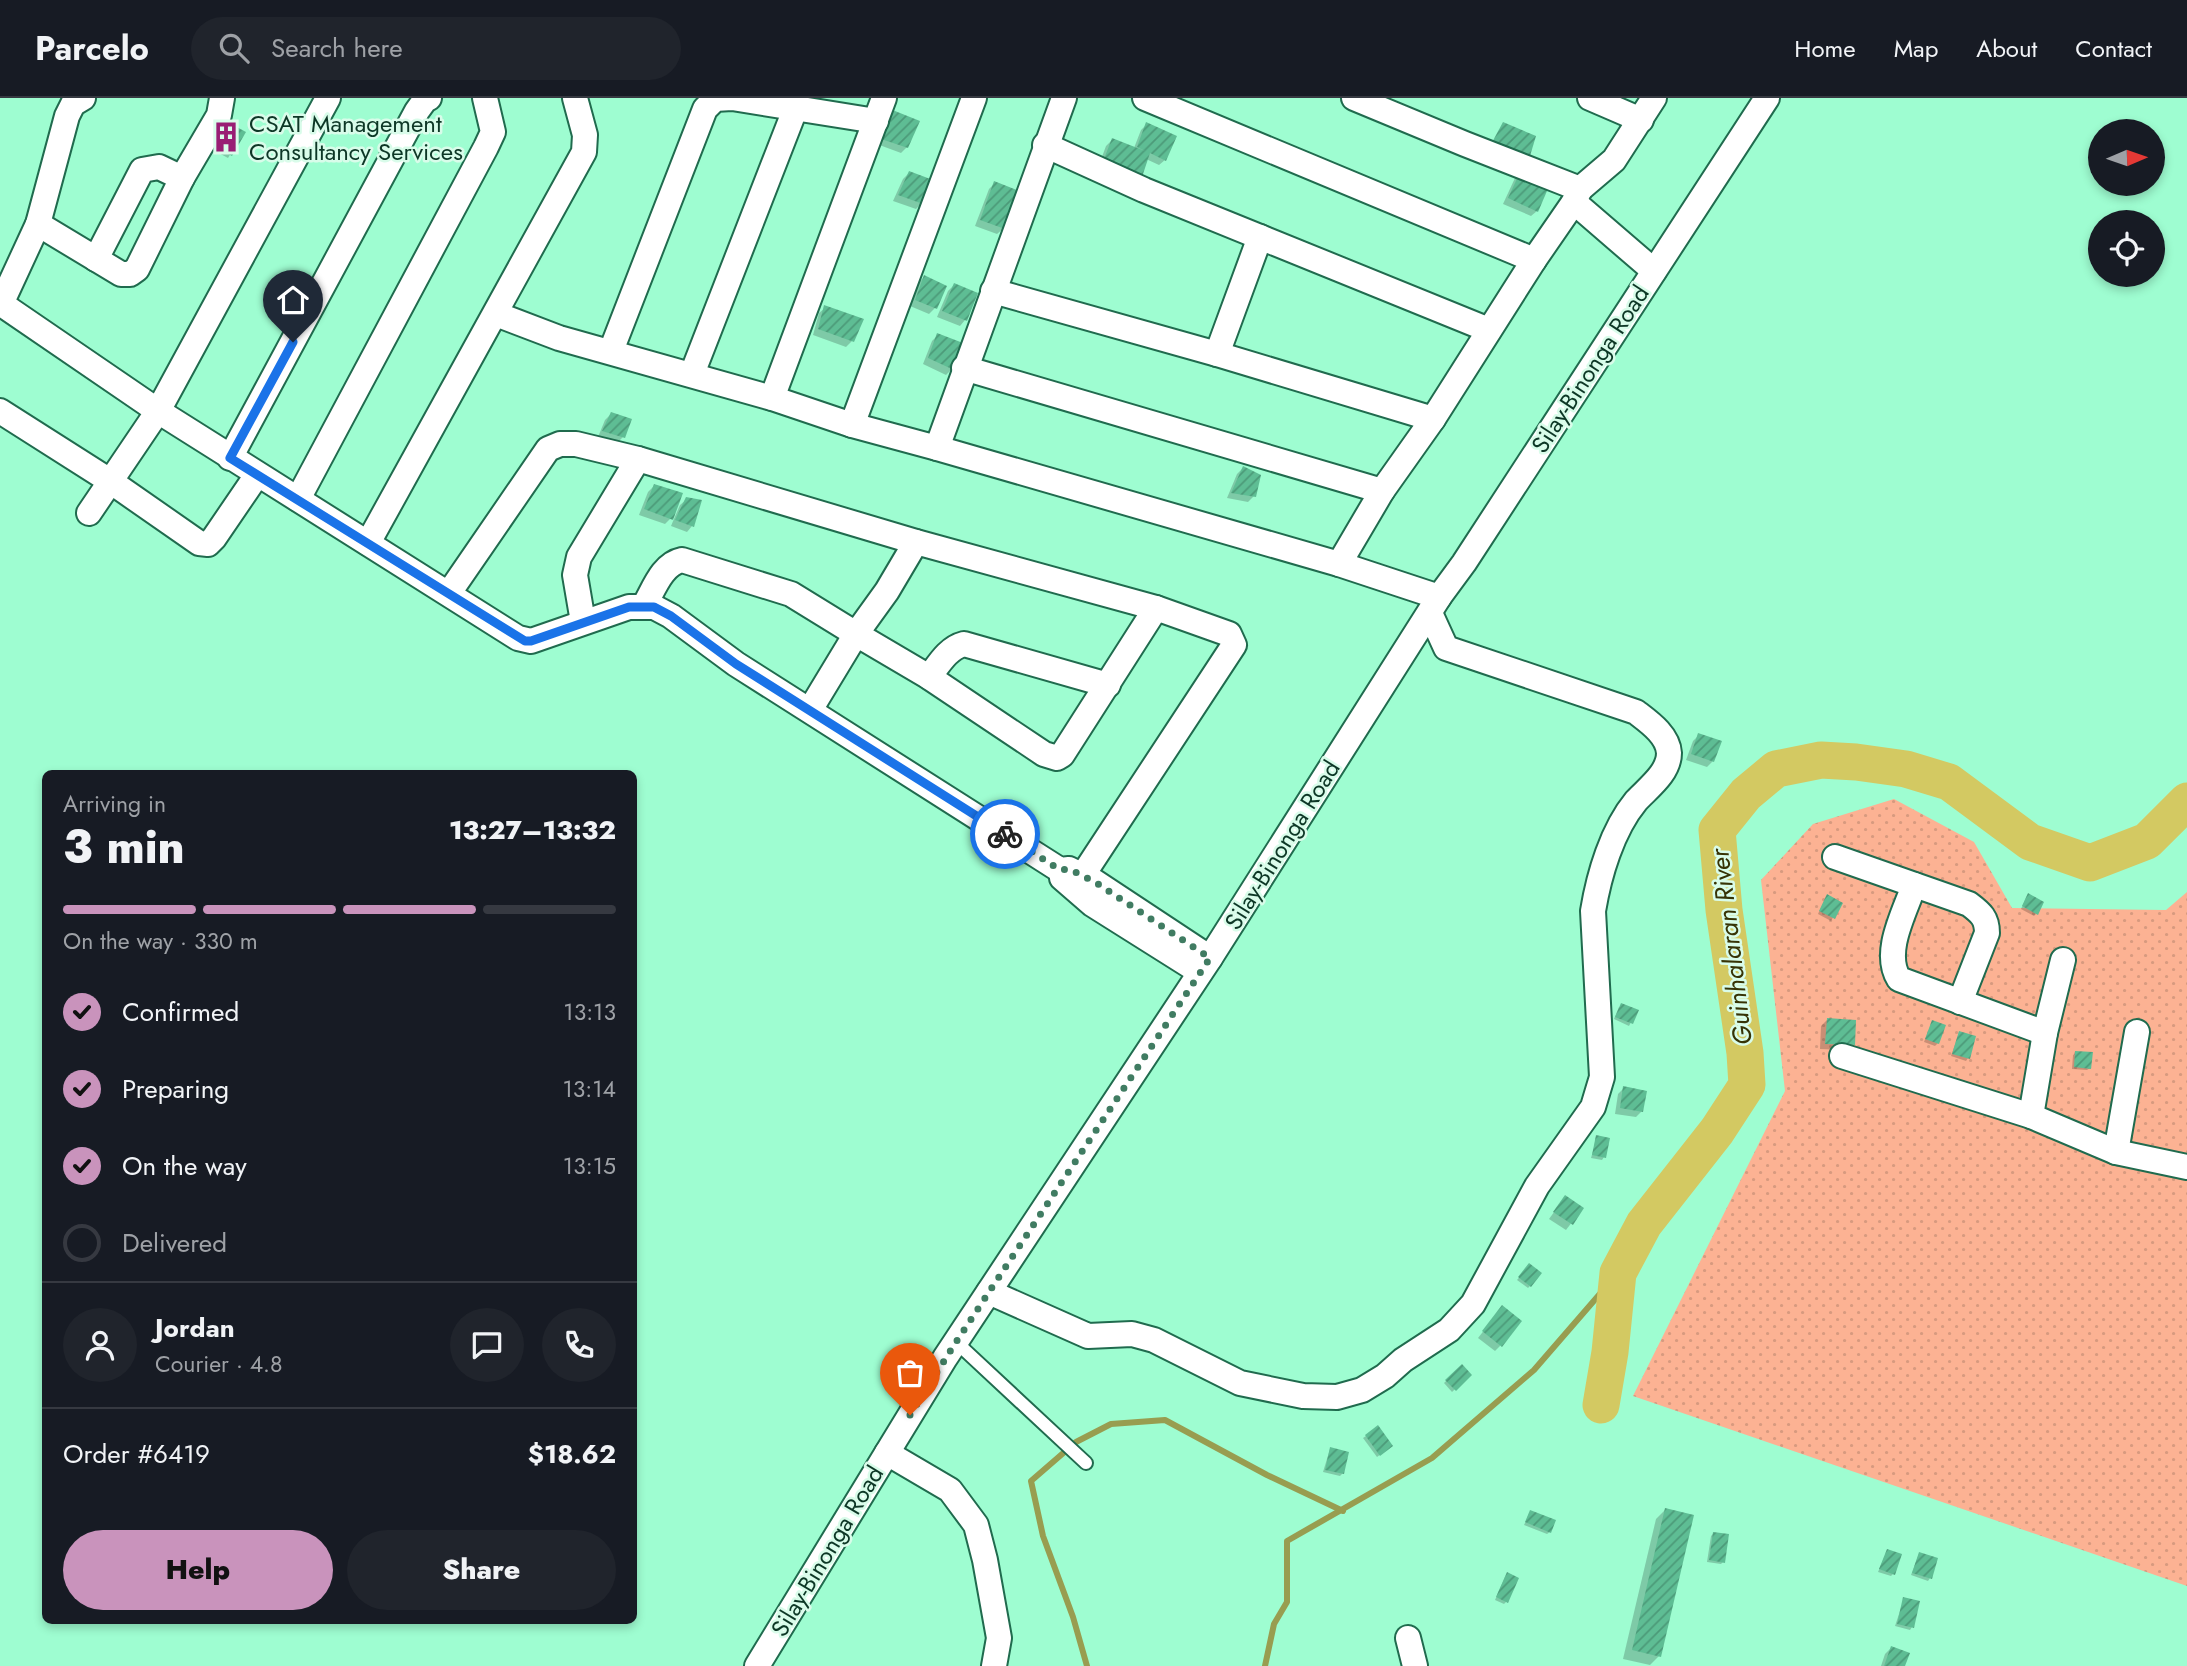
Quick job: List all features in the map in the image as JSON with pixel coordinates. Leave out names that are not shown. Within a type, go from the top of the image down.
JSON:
[{"type":"street","points":[[83,98],[73,104],[67,116],[37,224],[1,303],[230,458],[525,641],[629,607],[654,607],[671,616],[736,664],[1205,965]]},
{"type":"street","points":[[37,224],[121,274],[130,274],[136,269],[182,178],[219,115],[222,98]]},
{"type":"street","points":[[89,513],[158,411],[328,98]]},
{"type":"street","points":[[230,458],[418,111],[429,98]]},
{"type":"street","points":[[298,499],[486,147],[492,132],[485,98]]},
{"type":"street","points":[[368,543],[584,152],[585,135],[575,98]]},
{"type":"street","points":[[611,351],[705,109],[715,99],[732,98],[796,107],[880,109],[772,397]]},
{"type":"street","points":[[852,425],[974,98]]},
{"type":"street","points":[[937,448],[1064,98]]},
{"type":"street","points":[[1144,98],[1534,260]]},
{"type":"street","points":[[1354,98],[1465,144],[1577,196],[1654,271]]},
{"type":"street","points":[[1590,98],[1642,120]]},
{"type":"street","points":[[1339,564],[1382,491],[1433,419],[1577,196],[1615,160],[1654,98]]},
{"type":"street","name":"Silay-Binonga Road","points":[[757,1666],[956,1342],[1205,965],[1434,605],[1767,98]]},
{"type":"street","points":[[692,374],[796,107]]},
{"type":"street","points":[[1045,145],[1144,190],[1489,330]]},
{"type":"street","points":[[96,259],[142,170],[159,167],[182,178]]},
{"type":"street","points":[[1217,354],[1260,237]]},
{"type":"street","points":[[993,291],[1433,419]]},
{"type":"street","points":[[496,314],[559,338],[772,397],[852,425],[1339,564],[1434,605],[1439,638],[1446,648],[1636,712],[1655,727],[1668,747],[1667,768],[1630,808],[1597,887],[1593,911],[1602,1077],[1593,1107],[1537,1186],[1473,1304],[1449,1329],[1362,1390],[1337,1397],[1303,1396],[1240,1383],[1154,1340],[1132,1334],[1088,1336],[989,1292]]},
{"type":"street","points":[[964,368],[1382,491]]},
{"type":"street","points":[[0,411],[110,481],[199,543],[208,544],[257,475]]},
{"type":"street","points":[[449,593],[548,449],[560,444],[576,444],[638,459],[916,542],[1156,608],[1229,634],[1234,645],[1072,878]]},
{"type":"street","points":[[583,622],[575,575],[579,557],[638,459]]},
{"type":"street","points":[[810,710],[916,542]]},
{"type":"street","points":[[644,606],[666,568],[672,562],[682,559],[791,594],[929,677],[1052,758],[1062,755],[1156,608]]},
{"type":"street","points":[[929,677],[948,652],[964,644],[1108,685]]},
{"type":"street","points":[[1835,857],[1969,904],[1983,914],[1987,933],[1960,1002]]},
{"type":"street","points":[[1914,884],[1895,940],[1894,971],[1899,979],[2045,1033]]},
{"type":"street","points":[[2031,1116],[2045,1033],[2063,960]]},
{"type":"street","points":[[2116,1152],[2137,1032]]},
{"type":"street","points":[[1842,1056],[2031,1116],[2116,1152],[2187,1167]]},
{"type":"street","points":[[887,1453],[950,1490],[976,1525],[999,1638],[993,1666]]},
{"type":"street","points":[[1408,1639],[1415,1666]]},
{"type":"lane","points":[[956,1342],[1083,1460]]},
{"type":"shaded area","points":[[1894,799],[1974,842],[2012,908],[2166,910],[2187,892],[2187,1586],[1633,1396],[1785,1091],[1761,880],[1813,824]]},
{"type":"building","points":[[890,109],[920,121],[908,148],[878,138]]},
{"type":"building","name":"CSAT Management Consultancy Services","points":[[220,118],[246,132],[232,156],[205,142]]},
{"type":"building","points":[[1146,122],[1177,136],[1166,161],[1150,153],[1139,186],[1101,167],[1112,138],[1145,151],[1137,147]]},
{"type":"building","points":[[1503,122],[1536,136],[1527,166],[1488,150]]},
{"type":"building","points":[[1521,170],[1550,184],[1538,212],[1508,198]]},
{"type":"building","points":[[909,171],[933,180],[923,204],[898,195]]},
{"type":"building","points":[[994,181],[1019,191],[1005,229],[980,220]]},
{"type":"building","points":[[924,275],[947,286],[937,309],[915,300]]},
{"type":"building","points":[[954,283],[978,293],[967,321],[942,311]]},
{"type":"building","points":[[824,305],[864,319],[854,342],[818,329]]},
{"type":"building","points":[[937,333],[963,343],[954,370],[928,358]]},
{"type":"building","points":[[611,412],[632,419],[625,438],[602,431]]},
{"type":"building","points":[[1243,466],[1261,475],[1256,497],[1231,493]]},
{"type":"building","points":[[654,484],[683,493],[673,520],[644,509]]},
{"type":"building","points":[[686,497],[702,500],[694,527],[675,520]]},
{"type":"building","points":[[1698,733],[1722,741],[1714,762],[1691,754]]},
{"type":"building","points":[[2028,893],[2044,902],[2038,915],[2022,906]]},
{"type":"building","points":[[1827,894],[1843,903],[1835,919],[1819,911]]},
{"type":"building","points":[[1621,1003],[1639,1010],[1633,1024],[1615,1017]]},
{"type":"building","points":[[1827,1018],[1856,1020],[1855,1045],[1825,1044]]},
{"type":"building","points":[[1932,1020],[1946,1025],[1939,1044],[1925,1039]]},
{"type":"building","points":[[1959,1031],[1976,1036],[1970,1059],[1952,1054]]},
{"type":"building","points":[[2075,1051],[2093,1052],[2091,1069],[2074,1067]]},
{"type":"building","points":[[1623,1086],[1647,1091],[1643,1112],[1620,1108]]},
{"type":"building","points":[[1596,1135],[1610,1138],[1606,1158],[1592,1155]]},
{"type":"building","points":[[1565,1195],[1584,1208],[1573,1225],[1553,1212]]},
{"type":"building","points":[[1529,1263],[1542,1273],[1531,1287],[1518,1277]]},
{"type":"building","points":[[1502,1305],[1522,1321],[1502,1347],[1482,1331]]},
{"type":"building","points":[[1462,1364],[1472,1375],[1456,1391],[1445,1380]]},
{"type":"building","points":[[1378,1425],[1393,1446],[1380,1456],[1365,1435]]},
{"type":"building","points":[[1330,1447],[1349,1452],[1344,1474],[1325,1470]]},
{"type":"building","points":[[1665,1508],[1694,1515],[1661,1657],[1632,1650]]},
{"type":"building","points":[[1530,1510],[1556,1520],[1551,1533],[1525,1522]]},
{"type":"building","points":[[1713,1532],[1729,1534],[1725,1563],[1709,1560]]},
{"type":"building","points":[[1887,1549],[1902,1554],[1895,1575],[1879,1569]]},
{"type":"building","points":[[1919,1552],[1938,1558],[1932,1579],[1912,1573]]},
{"type":"building","points":[[1507,1572],[1519,1578],[1508,1603],[1496,1597]]},
{"type":"building","points":[[1903,1597],[1920,1601],[1914,1628],[1897,1624]]},
{"type":"building","points":[[1891,1646],[1910,1653],[1905,1666],[1884,1666]]},
{"type":"waterway","name":"Guinhalaran River","points":[[1601,1405],[1610,1352],[1618,1273],[1644,1224],[1717,1131],[1747,1085],[1745,1053],[1724,910],[1717,830],[1746,794],[1776,769],[1821,760],[1906,769],[1949,782],[2030,842],[2090,863],[2147,841],[2187,801]]},
{"type":"waterway","name":"Guinhalaran River","points":[[1265,1666],[1274,1624],[1287,1602],[1287,1541],[1432,1458],[1534,1370],[1618,1273]]},
{"type":"waterway","name":"Guinhalaran River","points":[[1087,1666],[1073,1617],[1043,1536],[1031,1481],[1076,1442],[1111,1424],[1165,1420],[1267,1475],[1343,1511]]},
{"type":"way so far","points":[[910,1415],[1210,958],[1095,882],[1069,869],[1060,870],[1005,834]]},
{"type":"place","name":"CSAT Management Consultancy Services","points":[[226,137]]},
{"type":"route","points":[[293,342],[230,458],[525,641],[629,607],[654,607],[671,616],[736,664],[1005,834]]}]
